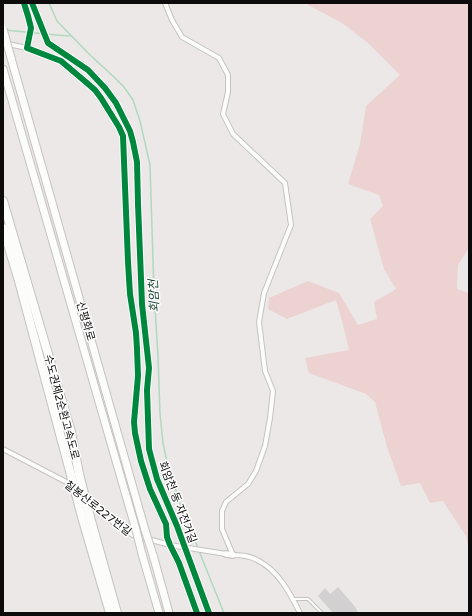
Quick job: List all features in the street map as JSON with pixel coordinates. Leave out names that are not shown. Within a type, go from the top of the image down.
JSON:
[{"type":"highway","name":"신평화로","points":[[3,29],[169,613]]},
{"type":"highway","name":"신평화로","points":[[3,68],[159,613]]},
{"type":"highway","name":"수도권제2순환고속도로","points":[[3,201],[70,432],[75,474]]},
{"type":"highway","name":"수도권제2순환고속도로","points":[[3,228],[75,474],[110,613]]},
{"type":"highway","name":"수도권제2순환고속도로","points":[[86,517],[117,613]]},
{"type":"street","points":[[24,3],[31,28],[28,46]]},
{"type":"street","points":[[165,3],[172,20],[182,37],[219,58],[228,75],[228,92],[224,114],[233,134],[285,183],[291,225],[264,293],[259,322],[265,371],[273,391],[265,446],[256,471],[248,484],[226,502],[222,511],[222,528],[233,555]]},
{"type":"street","points":[[3,43],[28,46],[61,61],[87,83],[101,98],[123,136],[130,294],[137,349],[138,376],[134,422],[135,433],[140,462],[150,489],[166,524],[167,537],[172,545],[197,613]]},
{"type":"street","name":"칠봉산로227번길","points":[[3,449],[74,486],[117,526],[133,535],[172,545],[226,554]]},
{"type":"street","points":[[226,554],[244,556],[257,560],[267,566],[284,585],[300,613]]},
{"type":"lane","points":[[293,599],[308,598],[322,613]]},
{"type":"shaded area","points":[[308,3],[469,3],[469,248],[458,265],[457,289],[469,293],[469,549],[466,536],[443,501],[430,503],[420,483],[401,486],[387,447],[375,402],[366,394],[309,373],[305,358],[349,350],[336,300],[287,319],[268,309],[269,298],[308,281],[339,293],[358,325],[377,319],[374,302],[396,289],[384,269],[370,219],[383,206],[379,195],[348,184],[360,144],[366,106],[400,75],[368,43],[342,23],[308,5]]},
{"type":"building","points":[[338,587],[356,608],[358,613],[333,613],[318,596],[325,588],[330,594]]},
{"type":"waterway","name":"회암천","points":[[49,3],[57,21],[124,87],[133,100],[140,121],[150,165],[154,292],[160,414],[163,443],[169,471],[198,548]]},
{"type":"waterway","points":[[5,30],[71,36]]},
{"type":"waterway","name":"회암천","points":[[199,551],[224,613]]},
{"type":"cycle path","points":[[24,3],[31,28],[27,48],[61,61],[95,90],[119,127],[123,136],[130,294],[137,349],[138,376],[134,422],[135,433],[141,461],[150,489],[166,524],[167,537],[179,563],[197,613]]},
{"type":"cycle path","name":"회암천 동 자전거길","points":[[32,3],[48,43],[88,70],[105,88],[116,103],[130,131],[137,162],[142,304],[149,368],[147,390],[149,449],[157,479],[177,526],[209,613]]}]
